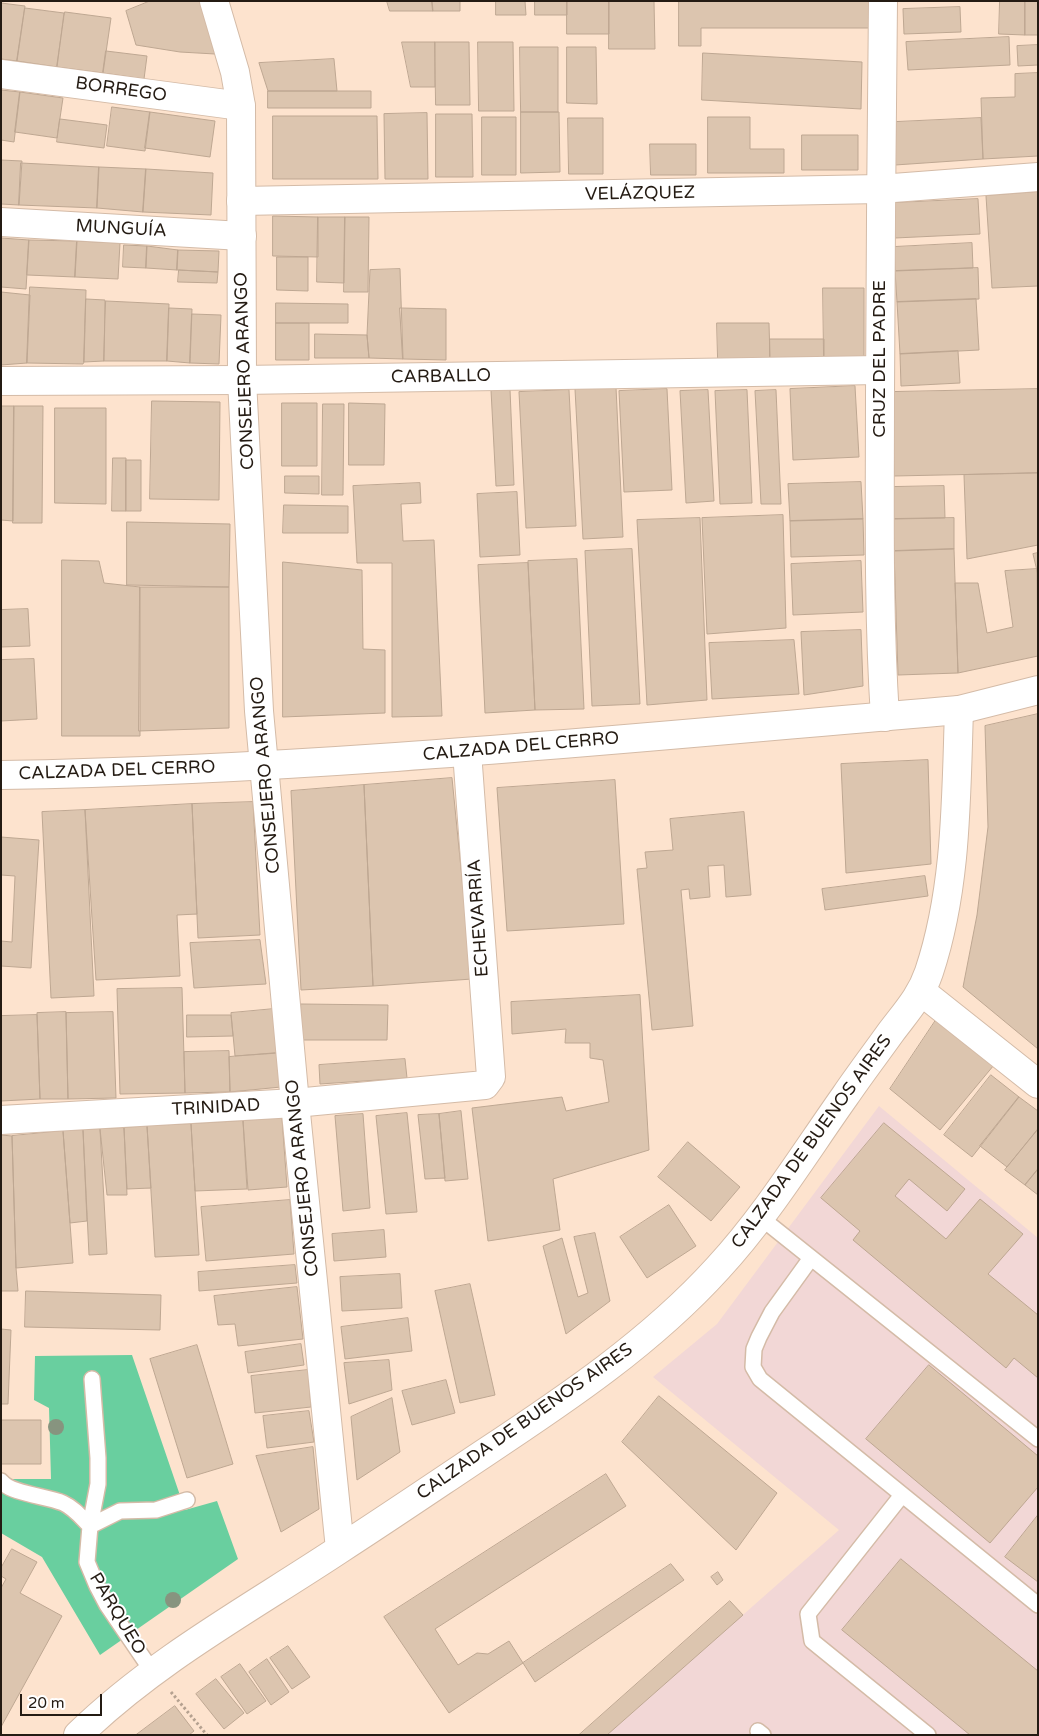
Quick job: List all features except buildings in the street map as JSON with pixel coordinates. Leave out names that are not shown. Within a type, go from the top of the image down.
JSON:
[{"type":"street","name":"CONSEJERO ARANGO","points":[[214,1],[235,72],[241,106],[242,380],[260,711],[295,1103],[340,1549]]},
{"type":"street","name":"CRUZ DEL PADRE","points":[[883,1],[880,189],[880,543],[885,716]]},
{"type":"street","name":"BORREGO","points":[[1,74],[241,106]]},
{"type":"street","name":"VELÁZQUEZ","points":[[241,201],[880,189],[1038,176]]},
{"type":"street","name":"MUNGUÍA","points":[[1,222],[242,236]]},
{"type":"street","name":"CARBALLO","points":[[1,381],[242,380],[880,370]]},
{"type":"street","name":"CALZADA DEL CERRO","points":[[1,775],[264,765],[467,752],[958,710],[1038,690]]},
{"type":"street","name":"CALZADA DE BUENOS AIRES","points":[[78,1735],[152,1671],[545,1413],[647,1337],[719,1268],[760,1218],[857,1078],[922,992],[930,970],[940,928],[951,865],[955,827],[958,710]]},
{"type":"street","name":"ECHEVARRÍA","points":[[467,752],[491,1077],[489,1082]]},
{"type":"street","points":[[922,992],[1038,1084]]},
{"type":"street","name":"TRINIDAD","points":[[1,1120],[295,1103],[485,1086],[489,1082]]},
{"type":"lane","points":[[760,1218],[1038,1439]]},
{"type":"lane","points":[[811,1258],[772,1312],[754,1349],[753,1367],[760,1379],[1038,1605]]},
{"type":"lane","name":"PARQUEO","points":[[92,1379],[98,1484],[90,1526],[87,1562],[107,1605],[152,1671]]},
{"type":"lane","points":[[1,1480],[10,1488],[64,1504],[74,1510],[90,1526],[120,1511],[156,1510],[187,1500]]},
{"type":"lane","points":[[902,1494],[808,1614],[812,1641],[928,1735]]},
{"type":"path","points":[[152,1671],[178,1698],[207,1735]]},
{"type":"shaded area","points":[[879,1106],[1038,1238],[1038,1735],[607,1735],[839,1530],[653,1377],[717,1324]]},
{"type":"green space","points":[[132,1355],[185,1510],[217,1501],[238,1559],[100,1655],[42,1557],[1,1533],[1,1479],[51,1479],[49,1408],[34,1400],[35,1356]]}]
